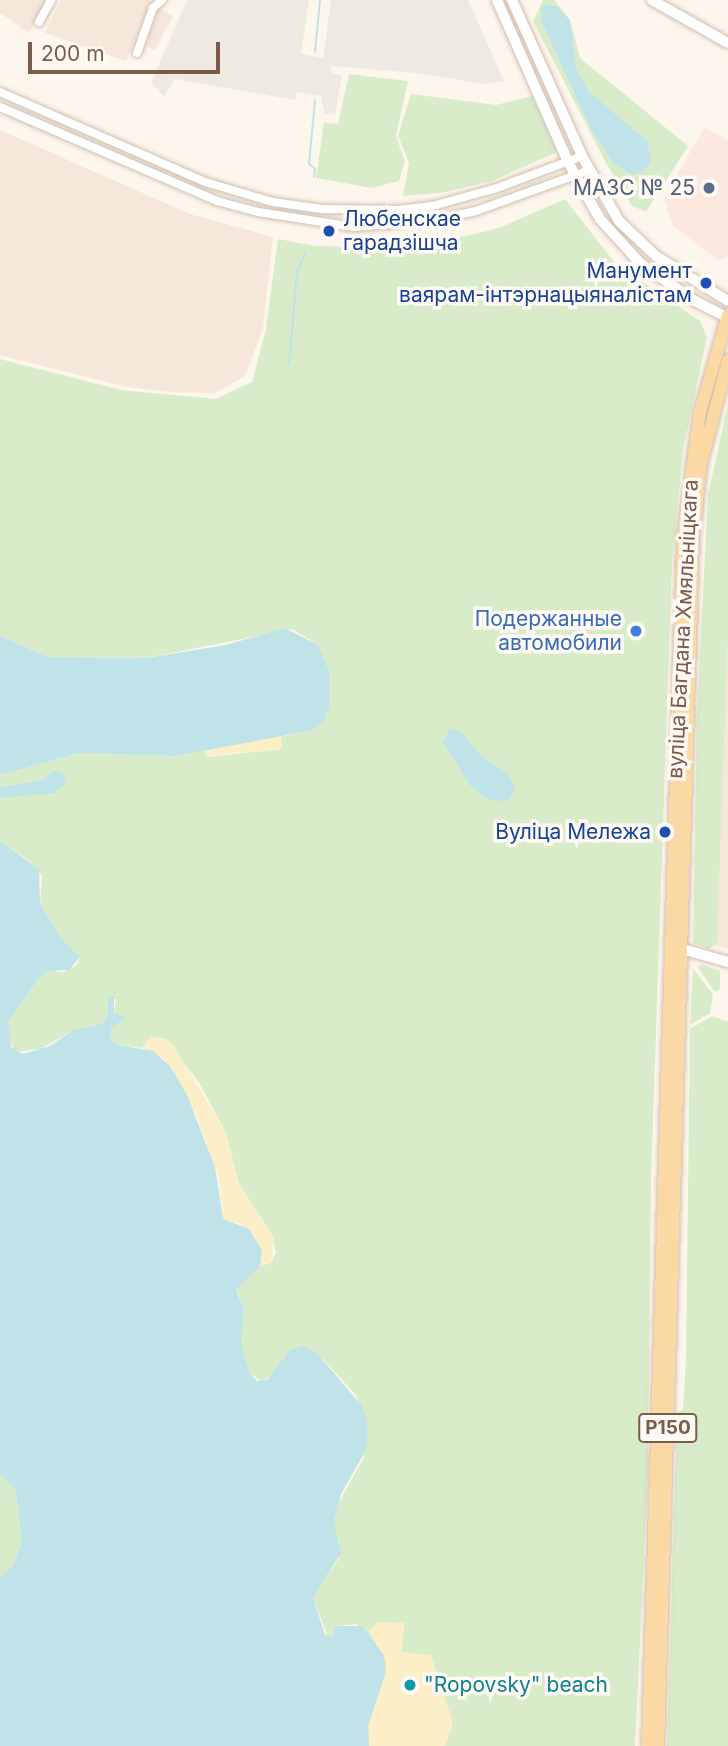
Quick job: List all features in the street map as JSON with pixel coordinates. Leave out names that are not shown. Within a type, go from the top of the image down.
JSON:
[{"type":"main road","name":"вуліца Багдана Хмяльніцкага","points":[[677,948],[685,515],[700,412],[728,316]]},
{"type":"main road","name":"вуліца Багдана Хмяльніцкага","points":[[677,948],[693,538],[701,463],[728,361]]},
{"type":"main road","name":"Р150","points":[[648,1746],[663,1399],[677,948]]},
{"type":"main road","name":"Р150","points":[[658,1746],[663,1399]]},
{"type":"street","points":[[39,22],[51,0]]},
{"type":"street","points":[[137,53],[153,8],[162,0]]},
{"type":"street","points":[[497,0],[568,162],[600,219],[640,263],[684,294],[728,316]]},
{"type":"street","points":[[512,0],[582,156],[619,221],[637,239],[686,276],[728,301]]},
{"type":"street","points":[[652,0],[728,43]]},
{"type":"street","points":[[0,92],[205,182],[273,202],[321,209],[398,210],[436,205],[582,156]]},
{"type":"street","points":[[0,107],[217,201],[258,212],[354,228],[435,220],[476,211],[589,170]]},
{"type":"street","points":[[677,948],[728,962]]},
{"type":"shaded area","points":[[0,0],[45,0],[29,33],[0,13]]},
{"type":"shaded area","points":[[61,0],[151,0],[126,61],[45,33]]},
{"type":"shaded area","points":[[187,0],[309,0],[301,54],[323,58],[331,0],[468,0],[504,81],[483,84],[418,73],[331,66],[332,73],[342,76],[335,114],[325,115],[321,96],[297,92],[295,100],[175,79],[164,96],[151,83]]},
{"type":"shaded area","points":[[159,8],[173,16],[155,50],[145,46]]},
{"type":"shaded area","points":[[704,127],[728,141],[728,256],[719,261],[673,226],[664,199]]},
{"type":"shaded area","points":[[0,130],[190,214],[273,237],[263,328],[245,376],[215,393],[170,392],[127,387],[0,355]]},
{"type":"shaded area","points":[[728,409],[728,949],[696,940]]},
{"type":"green space","points":[[543,0],[554,0],[570,20],[580,58],[688,146],[646,212],[632,206],[606,163],[533,21]]},
{"type":"green space","points":[[349,74],[408,81],[396,136],[405,161],[399,181],[372,188],[316,178],[324,123],[338,124]]},
{"type":"green space","points":[[411,94],[496,105],[532,96],[557,152],[492,181],[441,193],[403,196],[409,163],[398,136]]},
{"type":"green space","points":[[565,199],[614,262],[700,321],[707,337],[683,450],[672,561],[651,1179],[648,1470],[635,1746],[369,1746],[357,1624],[335,1626],[333,1637],[328,1637],[313,1598],[339,1558],[339,1540],[333,1531],[336,1508],[364,1457],[368,1425],[355,1394],[322,1358],[284,1357],[274,1374],[262,1382],[250,1373],[241,1344],[244,1308],[236,1288],[260,1266],[271,1263],[276,1252],[271,1233],[239,1184],[226,1133],[200,1084],[166,1039],[151,1037],[142,1048],[119,1045],[110,1039],[112,1027],[127,1018],[114,1013],[116,999],[108,999],[107,1018],[101,1024],[73,1030],[41,1049],[15,1052],[6,1032],[8,1021],[40,977],[49,971],[64,972],[77,965],[80,957],[61,938],[40,904],[42,876],[31,862],[0,841],[0,775],[79,753],[174,756],[205,747],[207,757],[281,749],[281,737],[310,731],[327,715],[329,670],[318,645],[292,629],[146,658],[48,657],[0,636],[0,359],[121,390],[215,399],[252,382],[266,329],[278,239],[316,246],[363,247],[461,237],[499,228]]},
{"type":"green space","points":[[728,404],[728,631],[717,943],[709,949],[693,943],[697,714],[708,495]]},
{"type":"green space","points":[[703,965],[720,971],[720,989],[715,992],[697,966]]},
{"type":"green space","points":[[693,969],[713,994],[710,1013],[690,1025]]},
{"type":"green space","points":[[712,1016],[728,1022],[728,1746],[667,1746],[677,1413],[683,1409],[686,1359],[690,1029]]},
{"type":"green space","points":[[0,1474],[16,1491],[22,1541],[14,1564],[0,1578]]},
{"type":"sand","points":[[281,737],[282,749],[205,756],[204,744]]},
{"type":"sand","points":[[151,1037],[166,1039],[174,1046],[226,1133],[239,1184],[274,1239],[271,1263],[260,1266],[262,1250],[255,1237],[241,1224],[223,1219],[219,1178],[196,1114],[165,1059],[142,1048]]},
{"type":"sand","name":"\"Ropovsky\" beach","points":[[377,1622],[404,1623],[402,1652],[431,1655],[453,1723],[445,1746],[369,1746],[368,1726],[386,1663],[369,1631]]},
{"type":"water","points":[[545,5],[556,6],[570,20],[576,68],[588,91],[647,141],[651,162],[641,173],[632,175],[614,164],[591,129],[542,22],[541,9]]},
{"type":"water","points":[[285,628],[318,645],[329,670],[329,708],[323,722],[310,731],[174,756],[79,753],[0,775],[0,636],[48,657],[146,658],[226,645]]},
{"type":"water","points":[[450,729],[460,731],[481,756],[508,774],[515,789],[508,801],[488,800],[470,785],[443,742]]},
{"type":"water","points":[[55,771],[62,772],[67,782],[54,793],[0,798],[0,787],[40,781]]},
{"type":"water","points":[[0,841],[39,869],[40,904],[61,938],[80,957],[69,970],[49,971],[40,977],[8,1021],[11,1047],[23,1054],[50,1046],[73,1030],[101,1024],[107,1018],[108,999],[114,996],[114,1013],[127,1018],[112,1027],[110,1039],[119,1045],[153,1051],[170,1066],[187,1095],[215,1167],[223,1219],[249,1229],[262,1250],[260,1266],[236,1290],[244,1308],[241,1344],[250,1373],[257,1381],[267,1380],[289,1351],[303,1346],[318,1354],[362,1406],[368,1425],[366,1450],[341,1494],[334,1522],[341,1553],[313,1598],[325,1635],[333,1637],[335,1626],[362,1626],[384,1655],[386,1672],[368,1726],[369,1746],[0,1746],[0,1578],[14,1564],[22,1541],[16,1491],[0,1474]]},
{"type":"waterway","points":[[315,52],[320,0]]},
{"type":"waterway","points":[[314,177],[315,169],[309,164],[315,100]]},
{"type":"waterway","points":[[289,365],[297,272],[306,252]]},
{"type":"place","name":"МАЗС № 25","points":[[709,188]]},
{"type":"place","name":"Любенскае гарадзішча","points":[[329,231]]},
{"type":"place","name":"Манумент ваярам-інтэрнацыяналістам","points":[[706,283]]},
{"type":"place","name":"Подержанные автомобили","points":[[636,631]]},
{"type":"place","name":"Вуліца Мележа","points":[[665,832]]},
{"type":"place","name":"\"Ropovsky\" beach","points":[[410,1685]]}]
